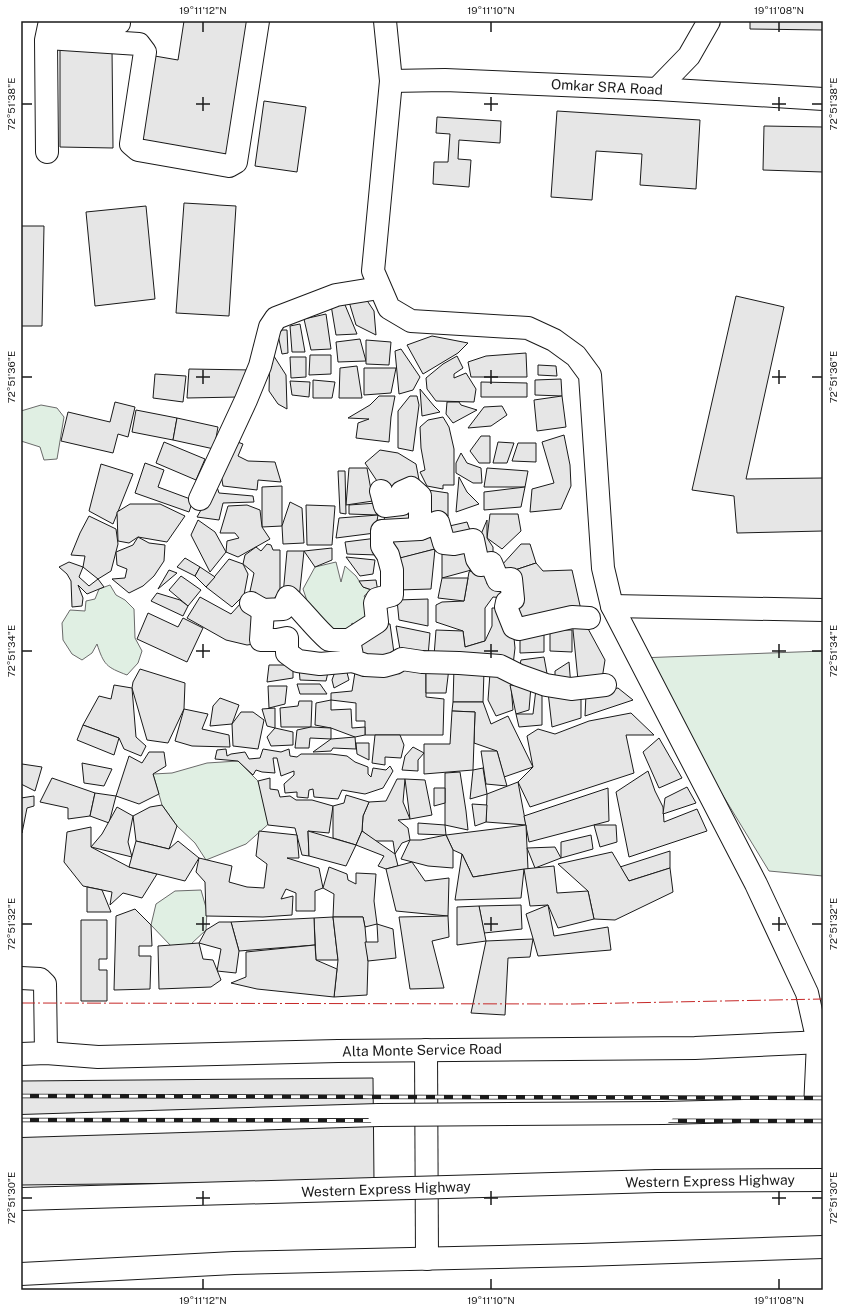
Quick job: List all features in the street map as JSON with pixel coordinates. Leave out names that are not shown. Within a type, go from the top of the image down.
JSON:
[{"type":"main road","points":[[67,21],[119,23]]},
{"type":"main road","points":[[47,152],[48,30],[139,44],[145,52],[131,144],[138,150],[229,166],[236,162],[258,21]]},
{"type":"main road","points":[[21,1126],[379,1114],[663,1113],[819,1109],[820,1042],[807,993],[756,884],[612,606],[603,568],[590,375],[576,356],[554,340],[528,328],[411,320],[389,308],[373,271],[391,81],[385,21]]},
{"type":"main road","points":[[657,89],[689,56],[709,21]]},
{"type":"main road","name":"Omkar SRA Road","points":[[391,81],[445,80],[657,89],[823,99]]},
{"type":"main road","points":[[200,499],[246,400],[260,366],[270,327],[276,318],[336,295],[380,288]]},
{"type":"main road","points":[[381,491],[385,506],[402,504],[402,492],[411,488],[420,496],[420,529]]},
{"type":"main road","points":[[589,618],[572,617],[519,629],[514,627],[506,607],[508,602],[513,599],[511,579],[498,580],[491,563],[481,565],[477,559],[473,540],[454,544],[444,543],[438,522],[420,529],[382,531],[382,546],[388,555],[392,570],[392,595],[377,599],[375,603],[377,622],[351,650],[320,664],[298,661],[287,653],[287,638],[277,640],[261,640],[257,607],[283,610],[288,597],[303,611],[317,630],[329,640],[351,650],[365,665],[384,666],[402,659],[422,662],[500,666],[518,675],[546,685],[571,689],[605,685]]},
{"type":"main road","points":[[612,606],[823,610]]},
{"type":"main road","points":[[21,978],[40,979],[45,984],[46,1054]]},
{"type":"main road","name":"Alta Monte Service Road","points":[[21,1054],[98,1057],[426,1050],[695,1048],[820,1042]]},
{"type":"main road","points":[[426,1050],[428,1202],[427,1259]]},
{"type":"main road","name":"Western Express Highway","points":[[21,1199],[657,1182],[823,1180]]},
{"type":"main road","points":[[21,1274],[234,1263],[427,1259],[823,1247]]},
{"type":"green space","points":[[41,405],[57,408],[64,417],[57,459],[44,460],[40,447],[21,441],[21,411]]},
{"type":"green space","points":[[336,562],[341,582],[345,566],[356,576],[363,587],[371,590],[364,596],[370,606],[360,629],[352,623],[349,633],[317,630],[303,589],[315,567]]},
{"type":"green space","points":[[110,585],[116,595],[125,600],[134,609],[135,638],[142,651],[138,663],[127,675],[114,670],[104,661],[97,644],[92,653],[82,660],[72,654],[63,640],[62,623],[70,610],[85,611],[86,601],[95,599],[99,589]]},
{"type":"green space","points":[[823,651],[823,876],[769,871],[639,658]]},
{"type":"green space","points":[[238,761],[258,781],[273,820],[246,844],[206,860],[195,843],[177,826],[162,805],[153,774],[172,773],[207,763]]},
{"type":"green space","points":[[201,890],[207,911],[206,930],[191,944],[171,946],[151,925],[156,904],[175,891]]},
{"type":"building","points":[[184,21],[250,21],[231,155],[137,142],[149,55],[178,60]]},
{"type":"building","points":[[750,21],[823,21],[823,30],[750,29]]},
{"type":"building","points":[[60,48],[112,48],[113,148],[60,147]]},
{"type":"building","points":[[264,101],[306,107],[297,172],[255,166]]},
{"type":"building","points":[[557,111],[700,120],[696,189],[640,185],[642,154],[596,151],[592,200],[551,197]]},
{"type":"building","points":[[437,117],[501,121],[500,143],[459,140],[458,159],[471,160],[469,187],[433,184],[434,162],[448,162],[450,134],[436,133]]},
{"type":"building","points":[[764,126],[823,127],[823,172],[763,170]]},
{"type":"building","points":[[184,203],[236,206],[229,316],[176,313]]},
{"type":"building","points":[[146,206],[155,299],[95,306],[86,212]]},
{"type":"building","points":[[21,226],[44,226],[42,326],[21,326]]},
{"type":"building","points":[[347,295],[364,296],[374,311],[376,335],[356,325]]},
{"type":"building","points":[[736,296],[784,307],[746,479],[823,478],[823,531],[737,533],[734,496],[692,490]]},
{"type":"building","points":[[343,300],[357,334],[336,335],[331,305]]},
{"type":"building","points":[[326,314],[331,349],[311,350],[304,319]]},
{"type":"building","points":[[300,324],[305,352],[292,352],[290,326]]},
{"type":"building","points":[[277,330],[287,330],[288,353],[282,354]]},
{"type":"building","points":[[432,336],[468,343],[458,353],[423,374],[407,345]]},
{"type":"building","points":[[360,339],[366,361],[338,362],[336,342]]},
{"type":"building","points":[[366,340],[391,342],[389,365],[366,364]]},
{"type":"building","points":[[401,349],[420,377],[413,390],[399,394],[395,351]]},
{"type":"building","points":[[270,350],[286,375],[287,409],[278,404],[269,391]]},
{"type":"building","points":[[526,353],[527,377],[471,377],[468,362],[486,356]]},
{"type":"building","points":[[310,355],[331,355],[331,374],[309,375]]},
{"type":"building","points":[[457,356],[463,368],[454,374],[454,378],[466,373],[476,389],[474,402],[436,401],[427,389],[426,378],[443,364]]},
{"type":"building","points":[[290,357],[306,357],[306,377],[291,378]]},
{"type":"building","points":[[538,365],[556,366],[557,376],[538,375]]},
{"type":"building","points":[[357,366],[362,398],[339,398],[340,368]]},
{"type":"building","points":[[364,368],[396,368],[391,393],[364,395]]},
{"type":"building","points":[[189,369],[252,370],[239,397],[187,398]]},
{"type":"building","points":[[155,374],[186,376],[183,402],[153,398]]},
{"type":"building","points":[[561,379],[562,396],[535,395],[535,380]]},
{"type":"building","points":[[313,380],[335,382],[332,398],[313,398]]},
{"type":"building","points":[[290,381],[310,382],[309,397],[292,395]]},
{"type":"building","points":[[481,382],[527,383],[527,397],[481,397]]},
{"type":"building","points":[[420,389],[434,406],[440,412],[422,416]]},
{"type":"building","points":[[379,396],[395,396],[391,417],[389,442],[356,438],[358,423],[369,419],[348,418],[370,405]]},
{"type":"building","points":[[410,396],[417,396],[419,405],[413,451],[398,448],[398,411]]},
{"type":"building","points":[[562,396],[566,427],[537,431],[534,400]]},
{"type":"building","points":[[115,402],[135,407],[128,437],[118,434],[113,453],[61,441],[68,412],[110,422]]},
{"type":"building","points":[[447,402],[459,402],[461,405],[477,410],[453,423],[446,414]]},
{"type":"building","points":[[502,406],[507,415],[491,426],[468,428],[484,407]]},
{"type":"building","points":[[136,410],[177,418],[173,440],[132,432]]},
{"type":"building","points":[[443,417],[449,427],[454,449],[454,485],[443,485],[443,489],[427,486],[420,472],[425,470],[421,448],[420,427],[428,420]]},
{"type":"building","points":[[177,418],[218,427],[214,449],[173,440]]},
{"type":"building","points":[[564,435],[570,465],[571,486],[561,509],[530,512],[532,489],[554,483],[542,442]]},
{"type":"building","points":[[481,436],[490,436],[490,463],[479,463],[470,451]]},
{"type":"building","points":[[235,441],[243,444],[238,456],[248,461],[275,462],[281,482],[258,480],[257,490],[223,486],[221,474]]},
{"type":"building","points":[[164,442],[205,459],[196,480],[156,463]]},
{"type":"building","points":[[498,442],[514,443],[507,463],[493,463]]},
{"type":"building","points":[[518,443],[536,443],[536,462],[512,461]]},
{"type":"building","points":[[380,450],[398,453],[416,464],[420,485],[386,505],[383,490],[365,463]]},
{"type":"building","points":[[461,453],[467,463],[481,468],[482,483],[473,483],[456,473],[456,463]]},
{"type":"building","points":[[145,463],[164,470],[158,487],[193,500],[189,512],[135,493]]},
{"type":"building","points":[[101,464],[133,474],[113,524],[89,511]]},
{"type":"building","points":[[349,468],[367,468],[373,501],[346,505]]},
{"type":"building","points":[[487,468],[528,471],[525,487],[484,487]]},
{"type":"building","points":[[338,471],[345,471],[346,514],[340,513]]},
{"type":"building","points":[[459,477],[467,492],[479,504],[456,512]]},
{"type":"building","points":[[216,484],[219,493],[253,496],[254,502],[223,503],[219,520],[197,517]]},
{"type":"building","points":[[282,486],[282,526],[262,527],[262,487]]},
{"type":"building","points":[[525,487],[521,507],[484,510],[484,492]]},
{"type":"building","points":[[428,490],[448,493],[448,516],[430,520]]},
{"type":"building","points":[[410,497],[410,529],[383,528],[386,507]]},
{"type":"building","points":[[290,502],[302,508],[304,543],[283,544],[282,526]]},
{"type":"building","points":[[377,503],[378,515],[349,514],[349,505]]},
{"type":"building","points":[[130,504],[160,504],[185,516],[167,542],[138,537],[129,543],[118,541],[117,512]]},
{"type":"building","points":[[247,505],[260,510],[262,527],[270,539],[238,557],[226,552],[227,541],[239,538],[235,533],[220,533],[228,506]]},
{"type":"building","points":[[306,505],[335,506],[332,545],[307,545]]},
{"type":"building","points":[[490,514],[518,514],[521,531],[502,549],[487,538]]},
{"type":"building","points":[[378,515],[375,533],[336,538],[339,518]]},
{"type":"building","points":[[89,516],[116,529],[118,544],[111,571],[98,579],[83,567],[85,556],[71,555]]},
{"type":"building","points":[[198,520],[215,532],[226,552],[210,572],[191,535]]},
{"type":"building","points":[[487,520],[487,538],[493,547],[493,558],[479,558],[479,539]]},
{"type":"building","points":[[467,522],[471,533],[446,536],[445,527]]},
{"type":"building","points":[[434,530],[435,549],[401,558],[388,534]]},
{"type":"building","points":[[138,537],[149,543],[165,545],[164,561],[154,576],[143,586],[129,593],[112,579],[125,578],[127,569],[117,565],[116,552],[133,545]]},
{"type":"building","points":[[377,538],[378,555],[347,554],[345,542]]},
{"type":"building","points":[[267,544],[271,545],[273,550],[280,550],[280,590],[274,599],[274,608],[249,596],[254,573],[243,564],[245,555],[256,547],[261,551]]},
{"type":"building","points":[[521,544],[530,544],[536,563],[512,571],[505,571],[501,566]]},
{"type":"building","points":[[469,546],[475,569],[442,578],[442,550]]},
{"type":"building","points":[[332,548],[332,560],[315,567],[304,551]]},
{"type":"building","points":[[435,549],[431,589],[398,590],[392,560]]},
{"type":"building","points":[[287,551],[304,551],[299,599],[283,595]]},
{"type":"building","points":[[346,557],[375,560],[373,574],[360,576]]},
{"type":"building","points":[[185,558],[200,567],[195,576],[177,567]]},
{"type":"building","points":[[229,559],[243,564],[248,574],[244,595],[232,607],[206,587]]},
{"type":"building","points":[[69,562],[83,567],[79,577],[89,586],[98,579],[104,587],[87,594],[78,585],[83,598],[82,606],[72,607],[71,581],[67,574],[59,567]]},
{"type":"building","points":[[536,563],[543,571],[572,570],[581,610],[520,627],[512,571]]},
{"type":"building","points":[[491,564],[487,584],[506,587],[504,598],[493,597],[485,608],[485,641],[465,647],[463,631],[436,622],[436,605],[442,602],[464,601],[469,572],[481,566]]},
{"type":"building","points":[[200,567],[215,577],[206,587],[195,576]]},
{"type":"building","points":[[169,570],[177,573],[158,589]]},
{"type":"building","points":[[181,576],[201,590],[188,606],[169,590]]},
{"type":"building","points":[[442,578],[468,578],[464,601],[438,598]]},
{"type":"building","points":[[376,580],[378,592],[363,587],[359,581]]},
{"type":"building","points":[[157,593],[180,600],[188,606],[183,616],[151,601]]},
{"type":"building","points":[[200,597],[231,614],[241,603],[259,617],[254,644],[247,645],[226,640],[187,618]]},
{"type":"building","points":[[428,599],[428,626],[399,620],[397,600]]},
{"type":"building","points":[[492,608],[505,608],[513,628],[515,648],[513,665],[434,656],[436,630],[463,631],[465,647],[485,641],[492,626]]},
{"type":"building","points":[[148,613],[178,627],[183,618],[203,628],[187,662],[137,639]]},
{"type":"building","points":[[572,620],[586,625],[605,660],[602,679],[578,680]]},
{"type":"building","points":[[378,623],[390,624],[394,653],[360,663],[357,639]]},
{"type":"building","points":[[396,626],[430,633],[428,656],[401,655]]},
{"type":"building","points":[[544,630],[544,652],[520,653],[520,631]]},
{"type":"building","points":[[550,630],[572,630],[572,652],[550,651]]},
{"type":"building","points":[[544,657],[548,679],[518,673],[521,660]]},
{"type":"building","points":[[569,662],[571,687],[555,684],[555,671]]},
{"type":"building","points":[[269,665],[293,665],[293,678],[267,682]]},
{"type":"building","points":[[356,666],[426,668],[426,697],[444,699],[443,735],[365,735],[365,721],[356,721],[356,703],[331,700],[331,693],[352,691]]},
{"type":"building","points":[[299,668],[329,668],[326,681],[300,680]]},
{"type":"building","points":[[426,668],[449,668],[446,693],[426,693]]},
{"type":"building","points":[[454,668],[484,671],[483,702],[453,702]]},
{"type":"building","points":[[140,669],[185,683],[184,709],[168,743],[147,740],[132,688],[133,682]]},
{"type":"building","points":[[336,669],[346,669],[349,680],[334,688],[332,680]]},
{"type":"building","points":[[490,673],[510,673],[513,710],[496,716],[488,700]]},
{"type":"building","points":[[297,684],[320,684],[327,694],[300,694]]},
{"type":"building","points":[[114,685],[132,688],[136,737],[146,746],[141,756],[124,749],[119,738],[83,725],[99,696],[111,699]]},
{"type":"building","points":[[510,685],[531,686],[529,710],[516,714]]},
{"type":"building","points":[[268,686],[287,686],[285,704],[269,708]]},
{"type":"building","points":[[618,688],[633,700],[585,716],[586,694]]},
{"type":"building","points":[[536,689],[542,689],[542,725],[519,727],[516,714],[533,714]]},
{"type":"building","points":[[548,692],[581,692],[581,718],[552,727]]},
{"type":"building","points":[[220,698],[239,705],[232,724],[210,726],[213,706]]},
{"type":"building","points":[[331,700],[331,710],[351,709],[352,728],[365,727],[365,735],[355,737],[331,728],[315,725],[316,703]]},
{"type":"building","points":[[299,701],[312,701],[311,727],[281,727],[280,708],[298,706]]},
{"type":"building","points":[[453,702],[483,702],[491,724],[508,716],[533,767],[504,777],[497,751],[474,743],[475,712],[452,711]]},
{"type":"building","points":[[275,708],[275,728],[267,726],[262,709]]},
{"type":"building","points":[[184,709],[208,714],[202,729],[229,735],[230,747],[192,746],[175,741]]},
{"type":"building","points":[[452,711],[475,712],[473,770],[424,774],[424,744],[450,744]]},
{"type":"building","points":[[241,712],[253,712],[264,720],[258,749],[233,746],[232,724]]},
{"type":"building","points":[[631,713],[654,735],[626,735],[634,773],[530,807],[518,782],[533,767],[527,736],[538,729],[555,734],[589,721]]},
{"type":"building","points":[[83,725],[119,738],[114,755],[77,740]]},
{"type":"building","points":[[311,727],[331,728],[331,739],[310,738],[309,748],[295,748],[297,730]]},
{"type":"building","points":[[275,728],[293,732],[293,745],[271,746],[267,737]]},
{"type":"building","points":[[375,735],[400,735],[404,745],[401,758],[385,757],[385,765],[372,763]]},
{"type":"building","points":[[355,737],[356,749],[333,748],[331,751],[313,752],[331,739]]},
{"type":"building","points":[[659,738],[682,778],[659,788],[643,752]]},
{"type":"building","points":[[356,743],[369,743],[369,760],[357,754]]},
{"type":"building","points":[[413,747],[424,753],[418,760],[418,771],[402,770],[405,756]]},
{"type":"building","points":[[226,749],[227,756],[245,752],[249,759],[260,758],[263,749],[281,752],[289,749],[290,756],[297,757],[301,754],[331,754],[347,756],[355,762],[368,767],[368,774],[371,777],[373,768],[386,770],[390,766],[393,771],[383,788],[365,794],[342,790],[338,799],[314,797],[313,789],[309,790],[308,798],[297,797],[297,792],[285,793],[284,784],[294,775],[294,771],[281,776],[277,758],[273,758],[275,773],[256,770],[253,775],[238,761],[215,759],[217,750]]},
{"type":"building","points":[[481,751],[497,751],[507,786],[486,784]]},
{"type":"building","points":[[149,752],[164,752],[166,766],[153,774],[159,794],[139,804],[116,796],[129,756],[142,763]]},
{"type":"building","points":[[21,763],[42,767],[35,791],[21,784]]},
{"type":"building","points":[[82,763],[112,769],[104,786],[84,783]]},
{"type":"building","points":[[483,768],[487,794],[470,799],[473,770]]},
{"type":"building","points":[[648,771],[655,791],[663,807],[664,822],[697,809],[707,831],[629,857],[616,792]]},
{"type":"building","points":[[460,772],[468,830],[445,825],[445,773]]},
{"type":"building","points":[[52,778],[95,793],[90,816],[68,819],[68,808],[40,802]]},
{"type":"building","points":[[270,778],[270,789],[278,790],[280,797],[290,796],[296,800],[312,800],[333,806],[329,833],[308,831],[309,856],[302,855],[295,828],[268,825],[258,781]]},
{"type":"building","points":[[397,779],[405,779],[403,802],[410,819],[398,820],[408,828],[410,840],[402,843],[395,854],[393,841],[375,841],[362,831],[363,816],[369,802],[386,801]]},
{"type":"building","points":[[405,779],[425,780],[432,815],[410,819]]},
{"type":"building","points":[[518,782],[526,825],[486,822],[487,794]]},
{"type":"building","points":[[687,787],[696,803],[663,814],[665,798]]},
{"type":"building","points":[[434,788],[445,788],[445,803],[434,806]]},
{"type":"building","points":[[608,788],[609,821],[529,842],[524,816]]},
{"type":"building","points":[[95,793],[116,796],[109,823],[90,816]]},
{"type":"building","points":[[346,795],[369,802],[363,816],[362,831],[356,845],[333,838],[333,806],[344,803]]},
{"type":"building","points":[[34,796],[34,806],[27,808],[22,833],[21,798]]},
{"type":"building","points":[[472,804],[487,805],[486,822],[475,826]]},
{"type":"building","points":[[162,805],[177,826],[169,849],[136,841],[133,816],[150,807]]},
{"type":"building","points":[[117,807],[133,816],[128,842],[132,857],[91,847],[102,834]]},
{"type":"building","points":[[418,823],[445,825],[446,835],[418,834]]},
{"type":"building","points":[[526,825],[528,869],[473,877],[462,854],[453,850],[446,835]]},
{"type":"building","points":[[594,825],[616,825],[617,842],[600,847]]},
{"type":"building","points":[[91,827],[91,847],[129,867],[157,874],[142,898],[123,893],[110,905],[112,892],[83,886],[64,862],[67,832]]},
{"type":"building","points":[[259,831],[297,835],[299,858],[287,858],[319,868],[323,888],[315,891],[315,911],[296,911],[296,893],[286,889],[281,899],[293,896],[292,915],[263,917],[206,916],[205,882],[196,872],[199,858],[232,866],[229,882],[247,887],[264,888],[267,864],[256,856]]},
{"type":"building","points":[[308,831],[356,845],[346,866],[309,856]]},
{"type":"building","points":[[362,831],[395,854],[398,866],[386,869],[378,866],[384,856],[356,845]]},
{"type":"building","points":[[446,835],[453,850],[453,868],[428,866],[401,859],[410,840],[421,840]]},
{"type":"building","points":[[591,835],[593,849],[561,858],[561,842]]},
{"type":"building","points":[[136,841],[169,849],[178,841],[199,858],[185,881],[129,867]]},
{"type":"building","points":[[555,847],[561,858],[535,868],[527,848]]},
{"type":"building","points":[[670,851],[670,868],[629,881],[620,867]]},
{"type":"building","points":[[612,852],[629,881],[670,868],[673,892],[615,920],[594,919],[588,891],[558,864]]},
{"type":"building","points":[[462,854],[473,877],[524,869],[521,898],[455,900]]},
{"type":"building","points":[[412,862],[425,881],[449,878],[448,916],[396,911],[386,869]]},
{"type":"building","points":[[554,866],[557,893],[588,891],[594,919],[558,928],[548,905],[530,906],[524,869]]},
{"type":"building","points":[[329,867],[347,874],[348,880],[356,884],[356,873],[376,874],[374,901],[377,924],[365,927],[363,917],[333,917],[334,894],[323,888]]},
{"type":"building","points":[[87,887],[102,890],[111,912],[87,912]]},
{"type":"building","points":[[521,905],[522,929],[484,933],[479,906]]},
{"type":"building","points":[[548,905],[554,936],[608,927],[611,950],[538,956],[526,914]]},
{"type":"building","points":[[479,906],[486,941],[457,945],[457,907]]},
{"type":"building","points":[[135,909],[151,925],[152,946],[139,946],[139,956],[151,956],[150,989],[114,990],[116,916]]},
{"type":"building","points":[[448,916],[449,937],[432,941],[444,988],[410,989],[399,917]]},
{"type":"building","points":[[333,917],[338,960],[316,960],[314,918]]},
{"type":"building","points":[[333,917],[363,917],[368,961],[367,995],[334,997],[338,960]]},
{"type":"building","points":[[314,918],[315,945],[239,951],[231,922]]},
{"type":"building","points":[[81,920],[107,920],[107,959],[99,959],[99,970],[107,970],[107,1001],[81,1001]]},
{"type":"building","points":[[219,922],[231,922],[239,951],[236,973],[217,971],[221,949],[199,943],[206,930]]},
{"type":"building","points":[[377,924],[393,929],[396,958],[368,961],[365,942],[378,942]]},
{"type":"building","points":[[533,939],[530,957],[508,958],[505,1015],[471,1013],[486,941]]},
{"type":"building","points":[[199,943],[203,959],[213,960],[221,980],[211,987],[159,989],[158,946]]},
{"type":"building","points":[[315,945],[316,960],[337,969],[334,997],[257,989],[231,983],[246,977],[246,952]]},
{"type":"building","points":[[373,1078],[374,1181],[21,1185],[21,1081]]},
{"type":"railway","points":[[21,1096],[823,1098]]},
{"type":"railway","points":[[21,1120],[823,1121]]},
{"type":"power","points":[[21,1003],[573,1004],[823,999]]}]
